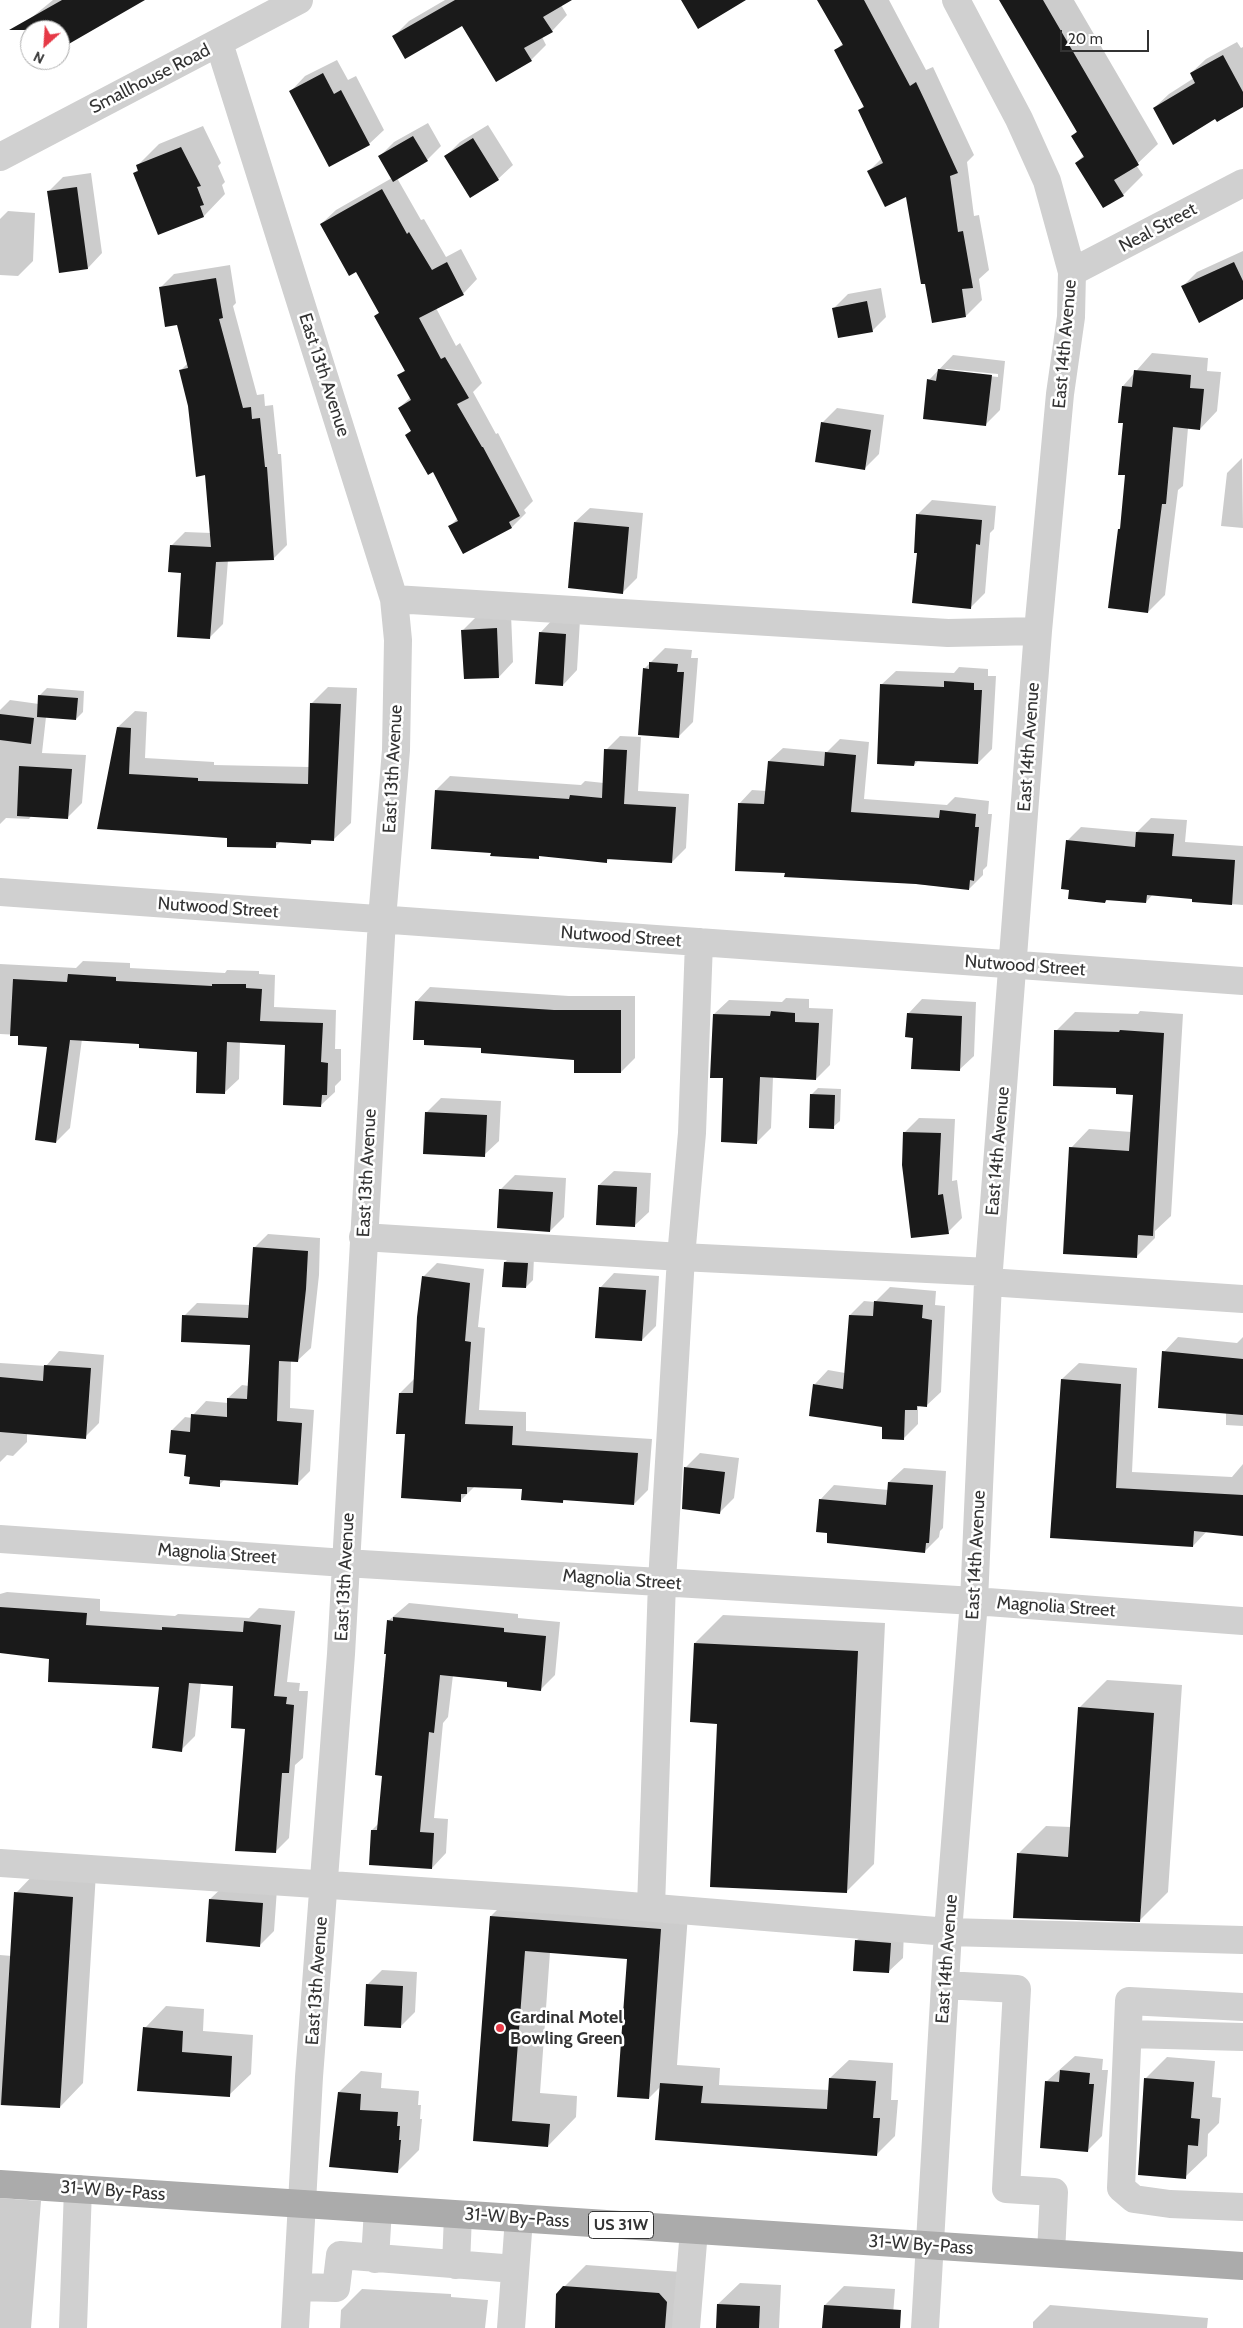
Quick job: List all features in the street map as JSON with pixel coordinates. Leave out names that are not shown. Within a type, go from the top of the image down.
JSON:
[{"type":"main road","name":"31-W By-Pass","points":[[0,2184],[1243,2266]]},
{"type":"street","name":"Smallhouse Road","points":[[0,157],[299,0]]},
{"type":"street","name":"East 14th Avenue","points":[[925,2328],[948,1932],[974,1601],[988,1277],[1038,631],[1060,394],[1071,317],[1072,272],[1047,182],[1019,119],[956,0]]},
{"type":"street","name":"East 13th Avenue","points":[[219,43],[394,599],[398,640],[396,750],[382,919],[341,1654],[310,2068],[294,2328]]},
{"type":"street","name":"Neal Street","points":[[1072,272],[1243,183]]},
{"type":"street","points":[[394,599],[948,633],[1038,631]]},
{"type":"street","name":"Nutwood Street","points":[[0,892],[1243,981]]},
{"type":"street","points":[[651,1908],[662,1582],[682,1257],[692,1133],[700,942]]},
{"type":"street","points":[[363,1236],[988,1277],[1243,1298]]},
{"type":"street","name":"Magnolia Street","points":[[0,1538],[345,1563],[974,1601],[1243,1622]]},
{"type":"street","points":[[0,1863],[651,1908],[948,1932],[1243,1940]]},
{"type":"street","points":[[945,1985],[1017,1989],[1006,2189],[1054,2192],[1051,2253]]},
{"type":"street","points":[[1243,2008],[1129,2001],[1121,2188],[1134,2199],[1170,2204],[1243,2207]]},
{"type":"street","points":[[1128,2034],[1243,2038]]},
{"type":"street","points":[[73,2328],[78,2189]]},
{"type":"street","points":[[375,2259],[378,2209]]},
{"type":"street","points":[[456,2265],[458,2214]]},
{"type":"street","points":[[511,2328],[520,2218]]},
{"type":"street","points":[[686,2328],[694,2230]]},
{"type":"street","points":[[298,2286],[336,2288],[340,2255],[516,2268]]},
{"type":"building","points":[[62,0],[145,0],[70,43],[70,20],[27,20]]},
{"type":"building","points":[[455,0],[572,0],[543,17],[553,32],[524,48],[532,61],[496,82],[462,26],[405,59],[392,36]]},
{"type":"building","points":[[681,0],[746,0],[698,29]]},
{"type":"building","points":[[817,0],[864,0],[910,86],[916,82],[926,103],[958,173],[950,176],[958,232],[963,231],[973,288],[962,289],[966,317],[932,323],[925,284],[921,284],[906,197],[885,207],[867,171],[883,163],[858,110],[864,107],[834,50],[843,45]]},
{"type":"building","points":[[999,0],[1043,0],[1139,165],[1114,180],[1124,196],[1103,208],[1075,163],[1084,157],[1071,136],[1077,132]]},
{"type":"building","points":[[20,24],[20,30],[9,30]]},
{"type":"building","points":[[1223,55],[1243,92],[1243,107],[1217,122],[1215,119],[1173,145],[1153,108],[1195,83],[1190,73]]},
{"type":"building","points":[[323,73],[334,94],[341,90],[370,145],[329,167],[289,91]]},
{"type":"building","points":[[413,136],[428,161],[393,182],[378,156]]},
{"type":"building","points":[[473,138],[499,180],[470,198],[444,156]]},
{"type":"building","points":[[181,147],[201,186],[197,187],[204,205],[200,206],[204,217],[158,235],[133,173],[138,171],[136,165]]},
{"type":"building","points":[[77,187],[88,269],[59,273],[47,191]]},
{"type":"building","points":[[382,189],[407,234],[409,232],[432,270],[447,262],[464,295],[419,318],[441,359],[445,357],[469,398],[457,404],[483,447],[520,516],[509,522],[512,528],[463,554],[448,526],[458,521],[433,472],[428,475],[405,435],[411,431],[398,408],[411,400],[397,375],[405,371],[374,316],[379,313],[356,272],[349,276],[320,224]]},
{"type":"building","points":[[1234,262],[1243,281],[1243,299],[1199,323],[1181,286]]},
{"type":"building","points":[[216,278],[223,318],[219,319],[243,408],[251,407],[252,419],[260,418],[265,467],[267,467],[274,560],[216,562],[210,639],[177,637],[181,573],[168,572],[170,545],[211,547],[205,475],[196,477],[188,406],[179,370],[188,368],[177,325],[165,327],[159,287]]},
{"type":"building","points":[[867,301],[873,332],[838,338],[832,308]]},
{"type":"building","points":[[938,369],[992,375],[986,426],[923,419],[927,379],[936,381]]},
{"type":"building","points":[[1134,370],[1191,375],[1190,388],[1204,389],[1200,430],[1173,427],[1166,504],[1162,504],[1148,613],[1108,608],[1118,529],[1120,529],[1125,475],[1118,475],[1123,423],[1118,423],[1122,386],[1132,387]]},
{"type":"building","points":[[821,422],[871,430],[865,470],[815,462]]},
{"type":"building","points":[[916,514],[982,520],[980,545],[976,544],[971,609],[912,603],[917,553],[914,553]]},
{"type":"building","points":[[574,522],[629,527],[623,594],[568,588]]},
{"type":"building","points":[[497,628],[499,678],[464,679],[461,630]]},
{"type":"building","points":[[539,632],[566,634],[563,686],[535,684]]},
{"type":"building","points":[[649,662],[678,664],[677,672],[684,672],[679,738],[638,735],[643,668],[649,669]]},
{"type":"building","points":[[944,681],[974,683],[974,690],[982,690],[978,764],[915,761],[914,766],[877,764],[880,684],[944,687]]},
{"type":"building","points":[[38,695],[78,698],[76,720],[37,717]]},
{"type":"building","points":[[310,703],[341,704],[334,841],[311,840],[311,844],[276,842],[276,848],[227,847],[227,838],[97,829],[117,727],[131,728],[129,774],[198,778],[198,781],[308,784]]},
{"type":"building","points":[[0,714],[34,718],[31,744],[0,740]]},
{"type":"building","points":[[604,749],[627,750],[624,804],[676,807],[672,863],[607,859],[607,863],[539,856],[539,859],[490,856],[491,853],[431,849],[435,790],[569,799],[570,795],[602,798]]},
{"type":"building","points":[[825,752],[856,755],[851,812],[939,818],[940,810],[976,814],[975,827],[979,827],[974,881],[970,880],[969,890],[916,884],[784,877],[785,873],[735,871],[738,803],[764,804],[768,761],[824,766]]},
{"type":"building","points":[[19,766],[72,769],[68,819],[17,816]]},
{"type":"building","points":[[1136,832],[1174,834],[1172,856],[1235,860],[1232,905],[1192,902],[1192,899],[1147,895],[1146,903],[1106,900],[1105,903],[1068,899],[1069,890],[1061,889],[1066,840],[1135,847]]},
{"type":"building","points":[[68,974],[116,977],[116,981],[212,986],[212,984],[246,984],[246,988],[262,989],[260,1021],[323,1023],[321,1062],[328,1063],[327,1095],[322,1095],[321,1107],[283,1105],[285,1045],[227,1042],[225,1094],[196,1093],[197,1052],[139,1048],[139,1044],[70,1040],[56,1143],[35,1140],[47,1047],[18,1045],[18,1036],[10,1036],[13,979],[67,982]]},
{"type":"building","points":[[415,1001],[554,1010],[621,1010],[621,1073],[574,1073],[574,1060],[481,1053],[481,1048],[424,1045],[424,1040],[413,1040]]},
{"type":"building","points":[[771,1011],[795,1013],[795,1022],[819,1023],[816,1080],[760,1077],[757,1144],[721,1142],[723,1078],[710,1078],[713,1014],[770,1016]]},
{"type":"building","points":[[907,1013],[962,1016],[960,1071],[911,1069],[913,1038],[905,1037]]},
{"type":"building","points":[[1054,1030],[1119,1032],[1120,1030],[1164,1033],[1153,1236],[1138,1235],[1137,1258],[1063,1254],[1069,1147],[1129,1151],[1133,1095],[1116,1094],[1116,1088],[1053,1086]]},
{"type":"building","points":[[810,1094],[835,1095],[834,1129],[809,1128]]},
{"type":"building","points":[[425,1112],[487,1115],[485,1157],[423,1154]]},
{"type":"building","points":[[903,1132],[941,1133],[938,1195],[943,1194],[949,1234],[911,1238],[902,1165]]},
{"type":"building","points":[[598,1185],[637,1187],[635,1227],[596,1225]]},
{"type":"building","points":[[499,1189],[553,1192],[550,1232],[497,1228]]},
{"type":"building","points":[[253,1247],[308,1251],[298,1362],[279,1361],[277,1421],[302,1423],[298,1485],[220,1480],[220,1487],[189,1484],[190,1477],[184,1476],[186,1455],[169,1453],[171,1430],[190,1432],[191,1414],[227,1417],[227,1398],[247,1399],[250,1345],[181,1342],[182,1315],[248,1318]]},
{"type":"building","points":[[504,1262],[528,1263],[526,1288],[502,1287]]},
{"type":"building","points":[[422,1276],[470,1283],[465,1341],[471,1342],[465,1424],[513,1426],[512,1445],[638,1453],[634,1505],[563,1500],[563,1503],[521,1500],[522,1489],[467,1487],[467,1494],[461,1494],[461,1502],[401,1498],[405,1434],[396,1434],[399,1393],[413,1393],[417,1317]]},
{"type":"building","points":[[599,1287],[646,1290],[642,1341],[595,1338]]},
{"type":"building","points":[[874,1301],[923,1305],[922,1318],[932,1320],[927,1407],[917,1406],[917,1410],[905,1410],[904,1440],[882,1439],[882,1427],[809,1416],[813,1384],[843,1389],[849,1315],[873,1316]]},
{"type":"building","points":[[1162,1351],[1243,1359],[1243,1415],[1158,1408]]},
{"type":"building","points":[[44,1365],[91,1368],[86,1439],[0,1432],[0,1377],[43,1381]]},
{"type":"building","points":[[1061,1379],[1121,1384],[1116,1488],[1243,1495],[1243,1536],[1194,1531],[1193,1547],[1050,1538]]},
{"type":"building","points":[[684,1467],[725,1472],[720,1514],[682,1509]]},
{"type":"building","points":[[888,1482],[933,1485],[929,1543],[926,1543],[925,1553],[827,1543],[827,1533],[816,1532],[819,1499],[886,1505]]},
{"type":"building","points":[[0,1607],[87,1613],[86,1625],[162,1630],[162,1627],[243,1632],[244,1621],[281,1625],[274,1696],[287,1697],[286,1704],[294,1705],[289,1773],[282,1773],[276,1853],[235,1851],[245,1729],[231,1728],[233,1686],[189,1683],[182,1752],[152,1748],[159,1687],[48,1682],[49,1659],[0,1653]]},
{"type":"building","points":[[393,1617],[504,1628],[504,1632],[546,1636],[541,1691],[507,1687],[507,1682],[440,1675],[434,1733],[429,1732],[420,1832],[434,1833],[432,1869],[369,1865],[371,1830],[377,1830],[382,1776],[375,1775],[386,1654],[384,1654],[387,1620],[393,1621]]},
{"type":"building","points":[[694,1643],[858,1651],[847,1893],[710,1887],[717,1724],[690,1722]]},
{"type":"building","points":[[1078,1707],[1154,1713],[1140,1922],[1013,1918],[1017,1853],[1068,1857]]},
{"type":"building","points":[[14,1892],[73,1897],[60,2108],[1,2105]]},
{"type":"building","points":[[209,1899],[263,1903],[260,1947],[206,1942]]},
{"type":"building","name":"Cardinal Motel Bowling Green","points":[[490,1916],[661,1929],[649,2099],[617,2097],[627,1959],[525,1951],[512,2121],[550,2124],[548,2147],[473,2141]]},
{"type":"building","points":[[855,1940],[891,1943],[889,1973],[853,1971]]},
{"type":"building","points":[[366,1984],[403,1986],[401,2028],[364,2026]]},
{"type":"building","points":[[143,2027],[183,2031],[182,2052],[232,2056],[230,2097],[137,2091]]},
{"type":"building","points":[[1060,2070],[1090,2073],[1089,2084],[1094,2084],[1088,2152],[1040,2148],[1045,2081],[1059,2082]]},
{"type":"building","points":[[829,2078],[876,2081],[873,2118],[880,2118],[877,2156],[655,2140],[660,2083],[703,2086],[701,2103],[827,2109]]},
{"type":"building","points":[[1144,2078],[1194,2082],[1191,2118],[1200,2119],[1198,2146],[1188,2145],[1186,2179],[1138,2175]]},
{"type":"building","points":[[338,2092],[361,2094],[360,2110],[398,2112],[397,2126],[400,2126],[399,2140],[401,2140],[398,2173],[329,2167]]},
{"type":"building","points":[[563,2286],[659,2293],[667,2302],[665,2328],[555,2328],[556,2294]]},
{"type":"building","points":[[717,2304],[760,2306],[759,2328],[716,2328]]},
{"type":"building","points":[[824,2305],[901,2310],[900,2328],[822,2328]]},
{"type":"place","name":"Cardinal Motel Bowling Green","points":[[500,2028]]}]
